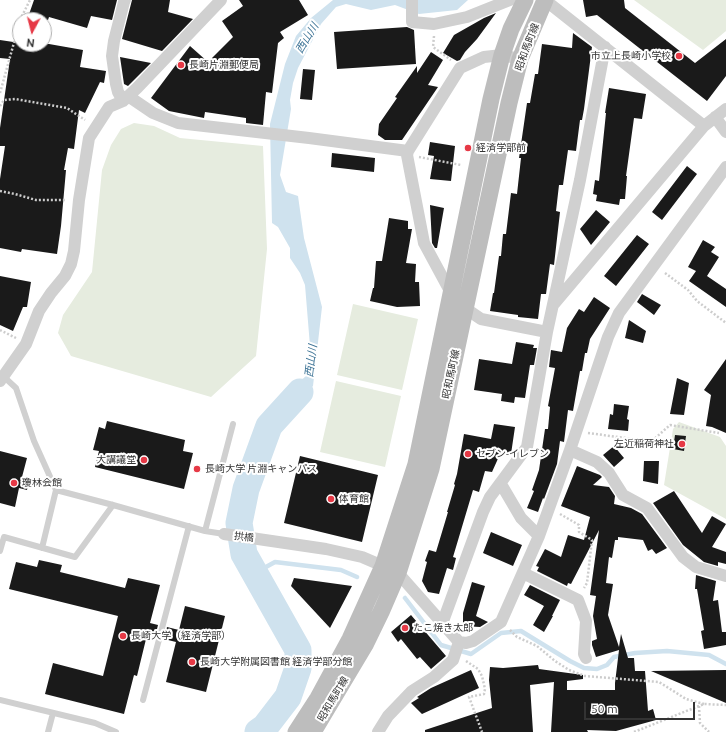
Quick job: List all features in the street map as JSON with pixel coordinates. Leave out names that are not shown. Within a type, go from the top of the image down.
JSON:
[{"type":"main road","name":"昭和馬町線","points":[[313,732],[365,645],[382,610],[390,570],[416,464],[491,99],[502,55],[511,29],[525,0]]},
{"type":"main road","name":"昭和馬町線","points":[[296,732],[318,698],[390,570],[431,469],[508,103],[520,60],[545,0]]},
{"type":"street","points":[[125,0],[114,41],[112,56],[116,84],[126,99],[153,113],[178,123],[309,138],[407,153]]},
{"type":"street","points":[[2,378],[26,344],[39,311],[65,276],[70,264],[74,251],[78,200],[89,138],[95,127],[109,107],[126,99],[221,0]]},
{"type":"street","points":[[412,0],[412,22],[434,24],[468,17],[510,0]]},
{"type":"street","points":[[545,0],[704,126]]},
{"type":"street","points":[[442,624],[490,496],[501,484],[527,447],[547,332],[580,180],[604,47]]},
{"type":"street","points":[[520,60],[502,55],[484,57],[460,68],[407,153],[424,243],[450,293],[465,308],[481,319],[547,332]]},
{"type":"street","points":[[553,305],[704,126],[726,109]]},
{"type":"street","points":[[715,117],[726,132]]},
{"type":"street","points":[[378,732],[388,716],[412,691],[434,677],[453,660],[457,648],[473,640],[501,622],[539,536],[611,331],[619,313],[726,167]]},
{"type":"street","points":[[570,450],[597,462],[609,473],[623,495],[647,508],[683,557],[696,567],[726,576]]},
{"type":"street","points":[[501,484],[521,518],[539,536]]},
{"type":"street","name":"拱橋","points":[[224,534],[326,549],[362,557],[390,570]]},
{"type":"street","points":[[390,570],[442,624],[457,648]]},
{"type":"street","points":[[523,573],[578,600],[586,621],[584,654],[586,658]]},
{"type":"lane","points":[[2,378],[16,388],[34,441],[56,490],[42,548]]},
{"type":"lane","points":[[205,531],[233,424]]},
{"type":"lane","points":[[56,490],[205,531],[224,534]]},
{"type":"lane","points":[[0,551],[4,537],[75,557],[113,505]]},
{"type":"lane","points":[[143,700],[189,526]]},
{"type":"lane","points":[[0,700],[95,723],[116,732]]},
{"type":"lane","points":[[48,732],[53,713]]},
{"type":"path","points":[[24,12],[30,0]]},
{"type":"path","points":[[433,47],[460,68]]},
{"type":"path","points":[[0,93],[12,49]]},
{"type":"path","points":[[0,106],[4,100],[15,98],[66,108],[95,127]]},
{"type":"path","points":[[407,153],[477,168]]},
{"type":"path","points":[[0,192],[15,194],[36,200],[78,200]]},
{"type":"path","points":[[654,266],[688,290],[697,301],[726,323]]},
{"type":"path","points":[[652,441],[670,424],[719,433]]},
{"type":"path","points":[[576,431],[670,444]]},
{"type":"path","points":[[549,509],[579,524],[580,532],[592,540],[587,583],[578,600]]},
{"type":"path","points":[[457,648],[468,662],[478,669],[482,676],[484,694],[470,697],[482,732]]},
{"type":"path","points":[[658,682],[686,699],[704,704],[726,705]]},
{"type":"path","points":[[634,732],[704,704]]},
{"type":"path","points":[[699,706],[700,722],[709,732]]},
{"type":"shaded area","points":[[634,0],[726,0],[726,31],[703,50]]},
{"type":"shaded area","points":[[134,123],[154,126],[180,138],[263,146],[267,249],[256,356],[211,397],[71,356],[58,333],[63,315],[92,272],[102,170],[111,145],[121,129]]},
{"type":"shaded area","points":[[353,304],[418,319],[402,390],[337,375]]},
{"type":"shaded area","points":[[336,381],[401,396],[385,467],[320,452]]},
{"type":"shaded area","points":[[679,422],[720,437],[726,446],[726,519],[664,485],[673,429]]},
{"type":"water","points":[[333,0],[468,0],[457,10],[419,14],[395,5],[371,10],[346,4],[336,7],[321,24],[298,68],[293,83],[290,100],[291,109],[280,175],[286,192],[298,196],[304,238],[322,307],[313,386],[302,395],[296,407],[282,421],[269,415],[280,400],[307,375],[310,346],[305,285],[300,273],[290,258],[290,248],[278,227],[272,223],[270,124],[285,64],[296,36],[311,18]]},
{"type":"building","points":[[34,0],[117,0],[112,20],[91,16],[87,28],[52,18],[52,12],[30,12]]},
{"type":"building","points":[[132,0],[170,0],[168,12],[193,19],[162,51],[122,39]]},
{"type":"building","points":[[239,0],[299,0],[308,15],[280,32],[284,38],[278,43],[272,93],[266,92],[263,125],[246,123],[246,118],[205,112],[204,118],[169,111],[151,98],[190,46],[208,62],[233,37],[222,21],[243,6]]},
{"type":"building","points":[[583,0],[624,0],[625,8],[695,63],[726,39],[726,76],[707,101],[597,15],[586,17]]},
{"type":"building","points":[[496,13],[460,60],[457,61],[443,53],[454,35]]},
{"type":"building","points":[[407,27],[414,30],[416,64],[337,69],[334,32]]},
{"type":"building","points":[[573,33],[592,47],[584,109],[582,120],[580,120],[576,151],[568,150],[563,185],[559,185],[556,211],[560,212],[554,265],[550,264],[546,294],[541,294],[538,319],[518,317],[518,315],[490,311],[499,256],[501,256],[503,234],[506,234],[511,193],[517,194],[521,158],[519,158],[527,103],[530,103],[535,74],[538,74],[542,44],[572,48]]},
{"type":"building","points":[[0,40],[12,42],[12,52],[52,52],[52,45],[83,50],[80,67],[106,71],[104,83],[100,82],[85,113],[79,110],[74,149],[68,148],[64,170],[66,170],[57,254],[22,249],[21,252],[0,248],[0,179],[5,146],[0,146],[0,128],[10,59],[0,58]]},
{"type":"building","points":[[431,52],[443,60],[428,85],[438,87],[402,140],[385,140],[378,135],[379,124],[397,98],[395,97],[417,66],[417,73]]},
{"type":"building","points":[[120,57],[151,63],[128,86],[124,84]]},
{"type":"building","points":[[303,69],[315,70],[312,100],[300,99]]},
{"type":"building","points":[[609,88],[646,94],[642,119],[634,118],[626,176],[625,199],[620,199],[619,205],[596,201],[597,195],[593,194],[595,180],[599,181],[605,113]]},
{"type":"building","points":[[430,142],[455,146],[451,181],[430,179],[434,156],[428,155]]},
{"type":"building","points":[[332,153],[375,158],[374,172],[331,167]]},
{"type":"building","points":[[687,166],[697,174],[662,220],[652,212]]},
{"type":"building","points":[[430,205],[444,208],[437,248],[435,248],[432,243]]},
{"type":"building","points":[[596,210],[610,222],[591,245],[580,229]]},
{"type":"building","points":[[389,218],[408,221],[408,229],[412,229],[406,263],[416,264],[415,282],[419,282],[420,306],[397,307],[370,301],[374,288],[376,261],[382,261]]},
{"type":"building","points":[[637,235],[649,244],[616,286],[604,276]]},
{"type":"building","points":[[703,240],[715,247],[711,252],[719,257],[707,276],[726,289],[726,307],[689,281],[696,271],[688,267]]},
{"type":"building","points":[[0,276],[31,282],[27,307],[23,307],[13,331],[0,325]]},
{"type":"building","points":[[642,294],[661,305],[654,315],[637,302]]},
{"type":"building","points":[[594,297],[610,308],[590,339],[587,353],[585,353],[582,371],[580,371],[573,411],[568,410],[564,442],[560,441],[557,464],[538,512],[527,508],[534,491],[532,490],[539,470],[545,429],[548,429],[550,407],[548,406],[555,368],[549,367],[551,350],[562,352],[567,328],[579,309],[584,312]]},
{"type":"building","points":[[629,320],[646,331],[643,343],[625,338]]},
{"type":"building","points":[[516,342],[534,345],[533,348],[537,348],[534,365],[530,365],[525,398],[515,397],[514,403],[501,401],[502,394],[474,390],[479,359],[512,364]]},
{"type":"building","points":[[726,359],[726,433],[706,426],[711,395],[704,390]]},
{"type":"building","points":[[677,378],[689,383],[684,415],[670,414]]},
{"type":"building","points":[[614,404],[629,406],[627,419],[629,420],[628,431],[608,429],[610,414],[613,415]]},
{"type":"building","name":"大講議堂","points":[[107,421],[185,440],[183,451],[193,453],[184,489],[95,467],[99,451],[93,450],[99,427],[105,429]]},
{"type":"building","points":[[494,424],[515,427],[511,454],[501,452],[492,472],[485,471],[479,492],[473,490],[453,557],[456,558],[453,570],[447,568],[439,594],[428,592],[422,581],[427,562],[425,561],[429,550],[436,552],[455,485],[464,434],[491,439]]},
{"type":"building","name":"左近稲荷神社","points":[[675,435],[686,436],[684,451],[673,449]]},
{"type":"building","points":[[614,446],[624,458],[614,467],[603,455]]},
{"type":"building","name":"瓊林会館","points":[[0,451],[27,458],[22,477],[29,479],[27,490],[19,488],[15,507],[0,503]]},
{"type":"building","name":"体育館","points":[[300,456],[378,475],[362,542],[284,523]]},
{"type":"building","points":[[644,461],[659,461],[658,484],[643,481]]},
{"type":"building","points":[[577,466],[600,475],[602,477],[593,485],[609,487],[615,496],[614,504],[631,508],[642,514],[667,548],[656,554],[652,549],[648,551],[643,540],[618,537],[618,540],[615,540],[612,558],[609,557],[606,583],[613,584],[608,615],[619,647],[621,634],[628,658],[634,658],[635,671],[645,671],[648,711],[653,709],[656,720],[616,731],[587,730],[588,732],[551,732],[554,682],[530,685],[533,732],[425,732],[425,730],[492,708],[489,680],[490,667],[503,668],[538,665],[539,669],[583,675],[583,679],[567,681],[567,690],[615,690],[619,650],[596,657],[592,645],[592,641],[597,639],[593,616],[596,596],[590,595],[599,530],[571,584],[568,583],[567,586],[537,571],[539,567],[536,566],[545,549],[561,557],[568,535],[584,540],[590,517],[561,506]]},
{"type":"building","points":[[674,491],[702,533],[712,516],[726,524],[712,547],[726,552],[726,564],[718,562],[718,566],[704,562],[683,545],[653,503]]},
{"type":"building","points":[[491,532],[522,545],[513,566],[483,553]]},
{"type":"building","points":[[39,560],[62,565],[60,572],[125,588],[128,578],[160,585],[150,623],[158,625],[155,637],[147,635],[137,676],[134,675],[124,714],[45,694],[53,663],[103,676],[118,616],[9,589],[16,562],[37,567]]},
{"type":"building","points":[[696,575],[716,581],[713,601],[718,600],[722,632],[726,632],[726,645],[704,649],[701,631],[704,630],[697,589],[695,589]]},
{"type":"building","points":[[294,578],[352,586],[330,628],[291,586]]},
{"type":"building","points":[[472,582],[485,586],[476,616],[488,622],[480,627],[463,626],[463,613]]},
{"type":"building","points":[[530,585],[560,600],[544,632],[533,625],[544,606],[524,595]]},
{"type":"building","name":"長崎大学附属図書館 経済学部分館","points":[[185,606],[225,616],[206,692],[166,682],[176,642],[164,639],[167,627],[179,630]]},
{"type":"building","points":[[411,615],[446,656],[431,669],[420,657],[417,659],[401,639],[398,642],[391,632]]},
{"type":"building","points":[[471,670],[479,688],[422,714],[411,703],[431,688]]},
{"type":"building","points":[[726,670],[726,703],[651,671]]},
{"type":"waterway","name":"西山川","points":[[258,732],[265,727],[288,697],[298,668],[298,650],[244,554],[239,523],[246,489],[269,426],[300,392]]},
{"type":"waterway","points":[[255,573],[275,562],[341,570],[357,577]]},
{"type":"waterway","points":[[405,598],[441,645],[471,654],[501,633],[521,631],[584,668],[597,669],[607,665],[614,657],[635,653],[667,651],[709,655],[726,664]]},
{"type":"place","name":"市立上長崎小学校","points":[[679,56]]},
{"type":"place","name":"長崎片淵郵便局","points":[[181,65]]},
{"type":"place","name":"経済学部前","points":[[468,148]]},
{"type":"place","name":"左近稲荷神社","points":[[682,444]]},
{"type":"place","name":"セブン-イレブン","points":[[468,454]]},
{"type":"place","name":"大講議堂","points":[[144,460]]},
{"type":"place","name":"長崎大学 片淵キャンパス","points":[[197,469]]},
{"type":"place","name":"瓊林会館","points":[[14,483]]},
{"type":"place","name":"体育館","points":[[331,499]]},
{"type":"place","name":"たこ焼き太郎","points":[[405,628]]},
{"type":"place","name":"長崎大学（経済学部）","points":[[123,636]]},
{"type":"place","name":"長崎大学附属図書館 経済学部分館","points":[[192,662]]}]
